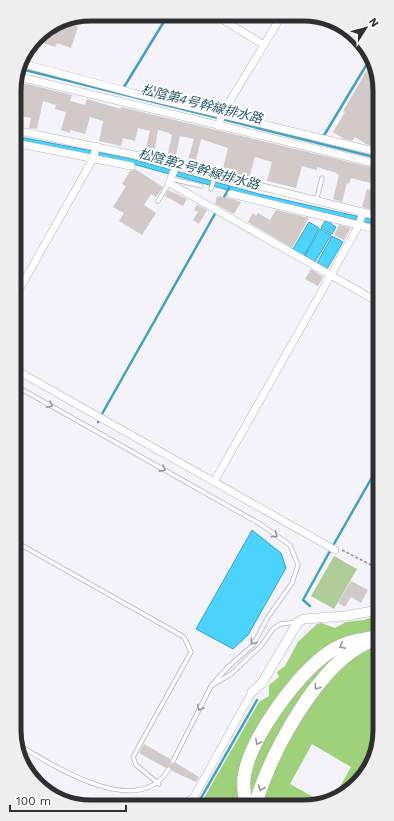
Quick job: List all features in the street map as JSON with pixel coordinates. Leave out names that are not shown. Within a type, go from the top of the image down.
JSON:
[{"type":"highway","points":[[248,800],[244,777],[251,755],[268,723],[296,683],[324,656],[342,645],[358,639],[373,638]]},
{"type":"highway","points":[[251,800],[297,715],[321,682],[338,664],[363,644],[373,640]]},
{"type":"street","points":[[225,21],[264,45]]},
{"type":"street","points":[[220,125],[222,115],[278,21]]},
{"type":"street","points":[[26,65],[222,115],[373,151]]},
{"type":"street","points":[[23,77],[373,163]]},
{"type":"street","points":[[21,131],[96,148],[144,156],[176,167],[240,184],[373,215]]},
{"type":"street","points":[[21,144],[131,166]]},
{"type":"street","points":[[21,286],[94,158],[96,148]]},
{"type":"street","points":[[176,167],[171,180],[373,299]]},
{"type":"street","points":[[240,184],[235,195],[373,228]]},
{"type":"street","points":[[266,202],[269,191]]},
{"type":"street","points":[[214,482],[331,275],[359,224],[363,213]]},
{"type":"street","points":[[21,373],[335,550]]},
{"type":"street","points":[[190,800],[194,797],[252,692],[262,683],[298,622],[304,619],[345,616],[373,611]]},
{"type":"lane","points":[[212,188],[215,177]]},
{"type":"lane","points":[[316,201],[322,178]]},
{"type":"lane","points":[[158,201],[171,180],[201,186]]},
{"type":"lane","points":[[21,389],[260,524],[290,545],[298,565],[292,583],[268,617],[253,645],[228,667],[211,686],[173,761]]},
{"type":"lane","points":[[21,545],[184,637],[190,652],[133,757],[136,765],[159,784]]},
{"type":"lane","points":[[211,686],[231,674],[260,646],[273,629],[280,624],[298,622]]},
{"type":"lane","points":[[23,747],[88,785],[104,792],[119,795],[138,795],[149,791],[159,784],[169,769]]},
{"type":"path","points":[[335,550],[344,550],[373,566]]},
{"type":"green space","points":[[334,556],[357,569],[334,609],[311,596]]},
{"type":"green space","points":[[373,617],[373,632],[343,639],[257,734],[243,800],[203,800],[259,702],[269,696],[269,685],[279,677],[277,672],[285,666],[298,642],[317,624],[321,623],[335,628],[346,622],[364,620]]},
{"type":"green space","points":[[373,648],[373,734],[372,743],[364,765],[352,779],[338,790],[351,767],[312,744],[290,784],[316,799],[262,800],[278,759],[304,712],[320,690],[337,671],[357,656]]},
{"type":"green space","points":[[342,649],[251,800],[251,770],[261,745],[284,706],[302,683]]},
{"type":"water","points":[[21,137],[128,158],[259,194],[373,220],[373,224],[257,198],[129,163],[21,141]]},
{"type":"water","points":[[325,221],[331,222],[331,224],[336,227],[332,234],[321,228]]},
{"type":"water","points":[[309,222],[319,228],[304,256],[293,249]]},
{"type":"water","points":[[320,229],[331,235],[315,262],[305,256]]},
{"type":"water","points":[[332,236],[343,242],[327,269],[317,263]]},
{"type":"water","points":[[252,530],[281,553],[286,568],[248,635],[233,649],[196,629]]},
{"type":"building","points":[[71,24],[78,27],[71,48],[57,43],[55,47],[42,43],[45,38],[60,28]]},
{"type":"building","points":[[367,70],[371,72],[373,91],[373,146],[366,144],[355,137],[352,141],[344,139],[333,132],[345,112],[343,111]]},
{"type":"building","points":[[22,83],[72,95],[70,101],[85,105],[87,99],[121,109],[121,107],[373,168],[373,172],[370,183],[351,178],[349,184],[347,183],[342,202],[333,199],[339,175],[317,167],[317,170],[302,166],[296,188],[267,181],[272,162],[255,157],[249,178],[222,172],[228,148],[201,139],[195,165],[187,163],[194,139],[180,136],[175,160],[167,158],[172,135],[169,133],[158,130],[154,154],[145,152],[150,131],[138,128],[135,141],[123,138],[121,146],[99,141],[103,121],[90,117],[85,134],[70,130],[70,133],[61,130],[66,112],[55,109],[56,105],[43,101],[37,129],[29,128],[31,118],[21,116]]},
{"type":"building","points":[[135,169],[163,187],[156,197],[151,194],[144,205],[156,213],[142,235],[119,221],[124,213],[113,207],[126,186],[122,184],[130,171]]},
{"type":"building","points":[[367,189],[373,191],[373,210],[362,207]]},
{"type":"building","points":[[168,190],[187,199],[183,206],[165,196]]},
{"type":"building","points":[[217,196],[241,202],[234,214],[215,204]]},
{"type":"building","points":[[197,205],[207,210],[199,224],[193,220],[198,212],[194,210]]},
{"type":"building","points":[[276,210],[309,218],[292,248],[248,222],[253,213],[256,216],[258,213],[270,220]]},
{"type":"building","points":[[339,225],[351,228],[344,240],[334,235]]},
{"type":"building","points":[[311,269],[323,277],[318,286],[305,279]]},
{"type":"building","points":[[351,581],[368,590],[361,603],[351,597],[345,607],[338,603]]},
{"type":"building","points":[[144,744],[170,759],[171,764],[176,763],[199,777],[196,782],[172,771],[170,766],[166,768],[139,753]]},
{"type":"waterway","points":[[124,87],[164,21]]},
{"type":"waterway","points":[[323,137],[368,63]]},
{"type":"waterway","name":"松陰第4号幹線排水路","points":[[24,70],[373,157]]},
{"type":"waterway","name":"松陰第2号幹線排水路","points":[[223,199],[229,188]]},
{"type":"waterway","points":[[102,414],[216,212]]},
{"type":"waterway","points":[[334,544],[373,476]]},
{"type":"waterway","points":[[310,606],[303,600],[330,551]]},
{"type":"waterway","points":[[200,800],[257,700]]}]
